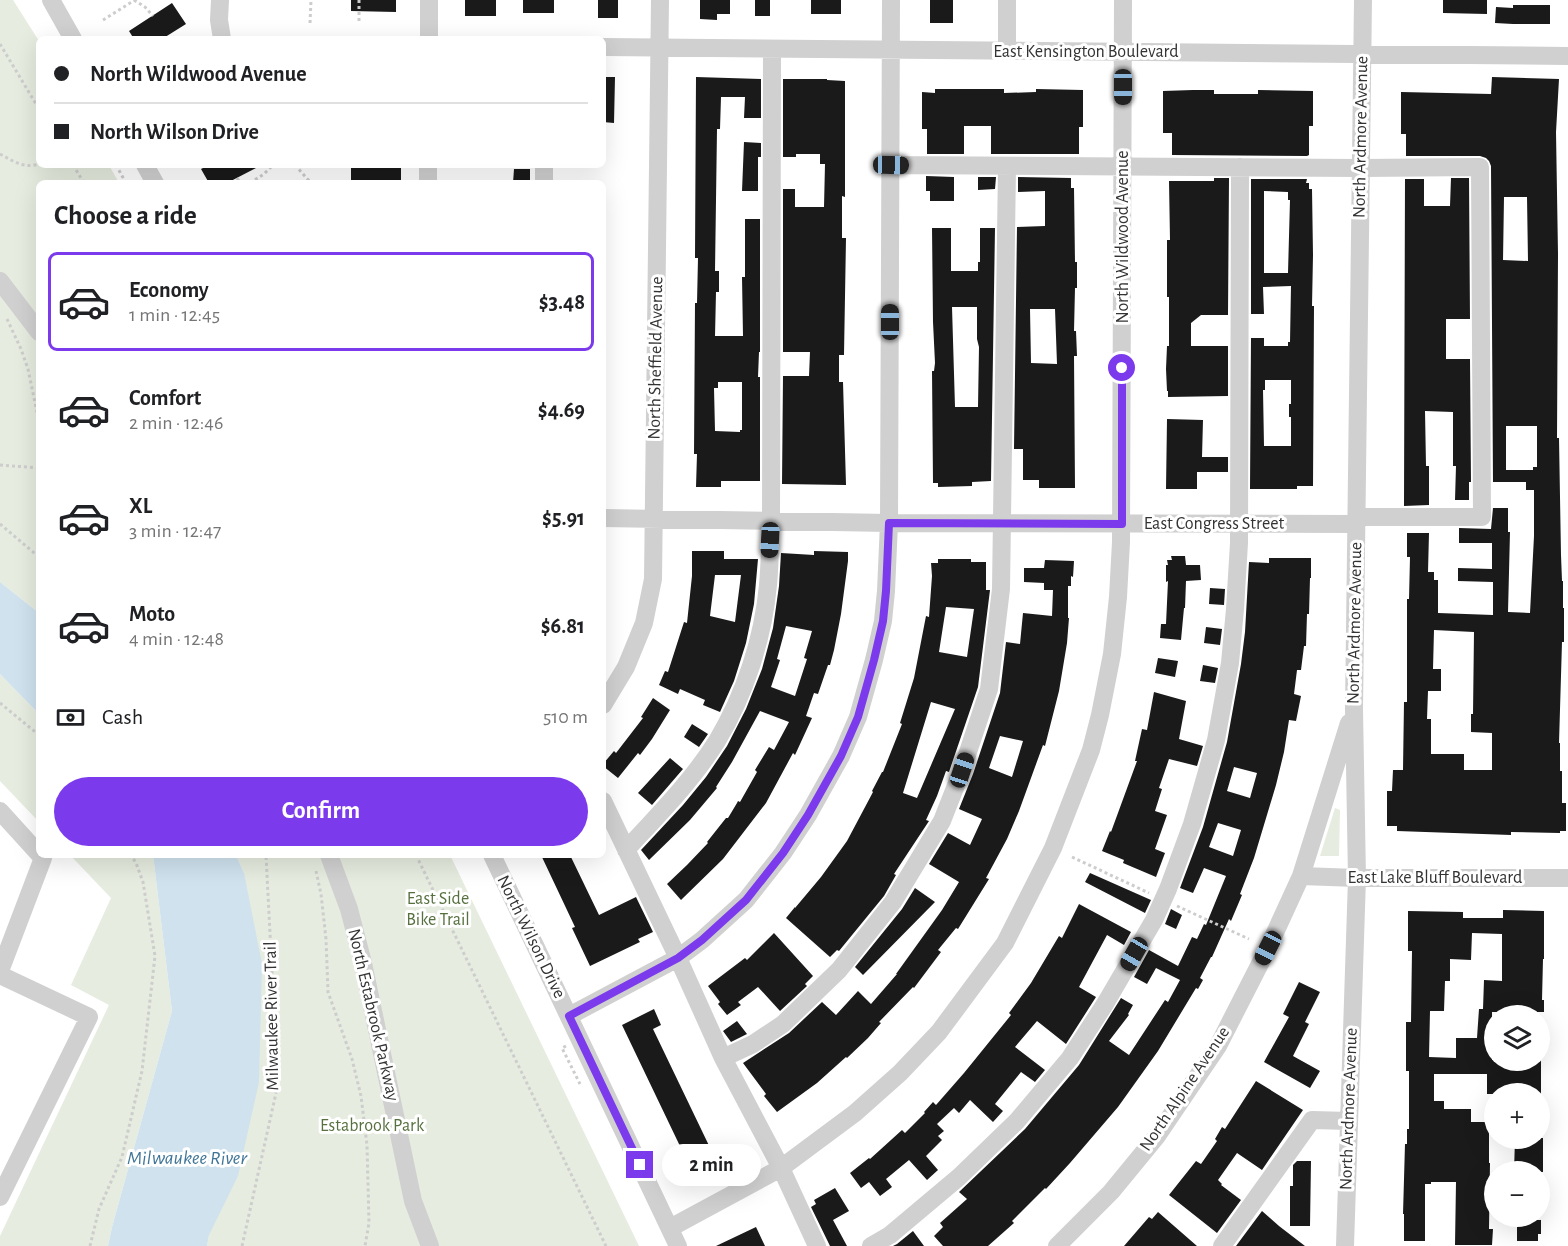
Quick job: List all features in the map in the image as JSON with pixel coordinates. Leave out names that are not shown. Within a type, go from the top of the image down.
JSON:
[{"type":"street","points":[[208,0],[219,20]]},
{"type":"street","points":[[220,0],[219,20],[222,36]]},
{"type":"street","points":[[429,0],[429,36]]},
{"type":"street","name":"North Sheffield Avenue","points":[[606,700],[626,667],[644,623],[652,579],[660,0]]},
{"type":"street","points":[[569,1016],[678,958],[702,940],[746,900],[783,853],[808,815],[841,756],[858,717],[883,621],[886,591],[889,523],[891,0]]},
{"type":"street","points":[[1007,0],[1007,51]]},
{"type":"street","name":"North Wildwood Avenue","points":[[670,1228],[781,1168],[855,1113],[900,1073],[939,1032],[1005,943],[1053,848],[1091,750],[1112,654],[1122,524],[1123,0]]},
{"type":"street","name":"North Ardmore Avenue","points":[[1345,1246],[1357,878],[1353,709],[1363,0]]},
{"type":"street","points":[[50,1],[72,36]]},
{"type":"street","name":"East Kensington Boulevard","points":[[606,47],[1568,56]]},
{"type":"street","points":[[626,850],[683,788],[716,741],[739,699],[752,664],[763,616],[768,587],[771,521],[772,49]]},
{"type":"street","points":[[891,165],[1361,168]]},
{"type":"street","points":[[723,1058],[753,1044],[783,1024],[839,970],[892,902],[942,821],[962,770],[988,689],[1001,589],[1007,166]]},
{"type":"street","points":[[871,1246],[890,1235],[959,1178],[1017,1121],[1070,1058],[1105,1004],[1154,920],[1192,824],[1216,740],[1230,663],[1236,598],[1239,524],[1240,167]]},
{"type":"street","name":"East Congress Street","points":[[606,518],[889,523],[1239,524],[1482,517],[1480,167],[1361,168]]},
{"type":"street","points":[[0,281],[36,328]]},
{"type":"street","name":"North Alpine Avenue","points":[[1057,1246],[1111,1192],[1157,1136],[1218,1046],[1268,948],[1301,876],[1353,709]]},
{"type":"street","points":[[606,807],[723,1058],[781,1168],[817,1246]]},
{"type":"street","points":[[0,811],[36,850]]},
{"type":"street","points":[[0,1197],[89,1017],[0,973],[43,858]]},
{"type":"street","name":"North Wilson Drive","points":[[493,858],[678,1246]]},
{"type":"street","name":"North Estabrook Parkway","points":[[322,860],[349,909],[363,963],[413,1202],[430,1246]]},
{"type":"street","name":"East Lake Bluff Boulevard","points":[[1301,876],[1568,878]]},
{"type":"street","points":[[1222,1246],[1312,1120],[1349,1120]]},
{"type":"path","points":[[103,20],[134,0],[146,7],[153,16]]},
{"type":"path","points":[[310,23],[311,0]]},
{"type":"path","points":[[359,0],[359,24]]},
{"type":"path","points":[[0,44],[36,104]]},
{"type":"path","points":[[0,154],[19,164],[36,165]]},
{"type":"path","points":[[255,180],[270,168]]},
{"type":"path","points":[[297,168],[307,180]]},
{"type":"path","points":[[3,313],[28,369],[36,408]]},
{"type":"path","points":[[0,465],[36,468]]},
{"type":"path","points":[[0,524],[36,554]]},
{"type":"path","points":[[0,703],[36,733]]},
{"type":"path","points":[[90,1246],[99,1209],[122,1157],[140,1081],[155,956],[143,882],[133,858]]},
{"type":"path","name":"Milwaukee River Trail","points":[[242,1246],[276,1093],[266,858]]},
{"type":"path","points":[[417,858],[606,1246]]},
{"type":"path","points":[[322,860],[321,894],[328,992],[352,1059],[367,1144],[369,1223],[365,1246]]},
{"type":"path","points":[[568,1045],[562,1048],[580,1084]]},
{"type":"green space","points":[[0,0],[13,0],[36,36],[36,168],[111,168],[117,180],[36,180],[36,611],[0,582]]},
{"type":"green space","points":[[0,674],[36,711],[36,819],[0,781]]},
{"type":"green space","points":[[1335,808],[1340,810],[1339,856],[1320,856]]},
{"type":"green space","points":[[73,858],[153,858],[172,1011],[108,1246],[0,1246],[0,1236],[109,1005],[71,985],[111,898]]},
{"type":"green space","name":"Estabrook Park","points":[[237,858],[451,858],[639,1246],[207,1246],[244,873]]},
{"type":"water","points":[[0,582],[36,611],[36,711],[0,674]]},
{"type":"water","name":"Milwaukee River","points":[[153,858],[237,858],[244,873],[262,964],[259,1082],[238,1176],[209,1235],[207,1246],[108,1246],[112,1227],[172,1011]]},
{"type":"building","points":[[351,0],[396,0],[396,12],[351,11]]},
{"type":"building","points":[[465,0],[496,0],[496,16],[465,16]]},
{"type":"building","points":[[523,0],[554,0],[554,13],[523,13]]},
{"type":"building","points":[[598,0],[618,0],[618,18],[598,18]]},
{"type":"building","points":[[700,0],[730,0],[730,14],[717,14],[717,20],[700,19]]},
{"type":"building","points":[[755,0],[770,0],[770,16],[755,16]]},
{"type":"building","points":[[811,0],[841,0],[841,14],[811,14]]},
{"type":"building","points":[[930,0],[953,0],[953,23],[930,23]]},
{"type":"building","points":[[1443,0],[1487,0],[1487,14],[1443,13]]},
{"type":"building","points":[[172,3],[186,24],[167,36],[132,36],[129,31]]},
{"type":"building","points":[[1513,5],[1550,5],[1550,24],[1495,23],[1496,7],[1513,8]]},
{"type":"building","points":[[606,77],[615,77],[614,123],[606,122]]},
{"type":"building","points":[[696,77],[761,79],[761,118],[744,118],[745,97],[721,97],[720,129],[717,129],[715,271],[719,271],[719,292],[716,292],[715,336],[743,336],[742,277],[745,277],[745,219],[760,219],[758,377],[760,377],[760,481],[721,481],[721,487],[696,487],[697,454],[694,454],[695,303],[697,303],[698,258],[695,258]],"holes":[[[718,382],[742,382],[742,430],[740,432],[715,431],[714,388],[718,388]]]},
{"type":"building","points":[[1492,77],[1559,79],[1556,132],[1557,438],[1559,438],[1564,642],[1562,642],[1559,743],[1562,803],[1566,803],[1566,831],[1560,831],[1560,833],[1511,832],[1511,835],[1397,831],[1397,826],[1387,826],[1387,791],[1392,791],[1393,770],[1403,770],[1410,557],[1407,557],[1407,533],[1429,533],[1428,572],[1434,572],[1434,580],[1438,580],[1438,613],[1493,615],[1493,582],[1458,581],[1458,568],[1492,569],[1492,543],[1459,543],[1459,528],[1491,529],[1493,508],[1508,508],[1508,532],[1510,532],[1508,612],[1530,613],[1534,490],[1526,490],[1526,482],[1493,482],[1491,166],[1486,158],[1480,156],[1406,156],[1406,134],[1401,134],[1401,92],[1491,94]],"holes":[[[1504,197],[1527,197],[1528,261],[1503,260]],[[1506,426],[1537,426],[1537,467],[1533,467],[1533,470],[1506,470]],[[1434,630],[1474,632],[1471,732],[1492,733],[1492,770],[1464,770],[1464,754],[1431,754],[1431,719],[1427,719],[1428,691],[1441,691],[1441,669],[1433,669]]]},
{"type":"building","points":[[783,79],[845,81],[845,197],[842,196],[842,238],[846,238],[844,355],[839,355],[839,382],[843,382],[846,485],[782,484],[783,376],[809,376],[810,352],[783,352],[783,189],[795,189],[795,207],[824,207],[825,164],[820,164],[820,154],[796,154],[796,157],[783,157]]},
{"type":"building","points":[[935,89],[1004,89],[1004,93],[1036,92],[1036,89],[1083,90],[1083,127],[1079,127],[1079,154],[991,154],[991,126],[964,126],[964,154],[927,154],[927,129],[922,129],[922,92],[935,93]]},
{"type":"building","points":[[1214,90],[1214,94],[1258,94],[1258,90],[1313,91],[1313,126],[1309,126],[1309,155],[1172,155],[1172,133],[1163,133],[1163,91]]},
{"type":"building","points":[[744,142],[761,143],[761,157],[758,157],[758,191],[742,191]]},
{"type":"building","points":[[256,168],[233,180],[207,180],[201,169]]},
{"type":"building","points":[[351,168],[401,168],[401,180],[351,180]]},
{"type":"building","points":[[514,169],[530,169],[530,180],[513,180]]},
{"type":"building","points":[[926,176],[954,177],[954,201],[930,201],[930,191],[926,191]]},
{"type":"building","points":[[978,177],[996,177],[995,189],[978,190]]},
{"type":"building","points":[[1018,177],[1071,178],[1071,188],[1074,188],[1075,262],[1077,262],[1074,331],[1076,331],[1077,356],[1074,356],[1075,488],[1039,488],[1039,480],[1023,480],[1023,449],[1014,449],[1017,227],[1045,226],[1045,191],[1018,192]],"holes":[[[1030,309],[1055,309],[1057,364],[1031,363]]]},
{"type":"building","points":[[1214,178],[1229,178],[1228,315],[1201,315],[1191,323],[1191,346],[1228,346],[1228,396],[1168,397],[1166,369],[1167,346],[1169,346],[1167,240],[1170,240],[1169,181],[1214,181]]},
{"type":"building","points":[[1451,178],[1469,178],[1470,319],[1446,319],[1446,359],[1470,359],[1471,482],[1469,482],[1469,500],[1455,500],[1453,412],[1425,411],[1429,505],[1404,506],[1405,179],[1424,179],[1424,206],[1450,206]]},
{"type":"building","points":[[1251,179],[1307,179],[1309,189],[1312,189],[1313,486],[1297,486],[1297,489],[1250,489],[1251,338],[1264,338],[1264,346],[1288,346],[1291,286],[1263,287],[1264,314],[1251,314]],"holes":[[[1264,191],[1288,192],[1288,200],[1290,200],[1288,273],[1264,273]],[[1265,380],[1291,380],[1291,404],[1289,404],[1291,446],[1264,446],[1263,390],[1265,390]]]},
{"type":"building","points":[[932,228],[951,228],[951,271],[978,271],[980,228],[995,228],[991,481],[972,482],[972,486],[938,487],[938,483],[933,483],[932,371],[934,371],[935,363]],"holes":[[[952,307],[977,307],[978,407],[955,407]]]},
{"type":"building","points":[[1167,419],[1203,420],[1202,457],[1228,457],[1228,472],[1197,472],[1197,489],[1166,489]]},
{"type":"building","points":[[692,551],[724,551],[724,559],[758,559],[754,604],[746,643],[734,681],[720,712],[703,705],[705,700],[680,689],[678,694],[659,685],[665,671],[668,672],[684,622],[687,623]],"holes":[[[715,575],[741,575],[735,622],[710,616]]]},
{"type":"building","points":[[814,551],[848,552],[841,614],[834,650],[818,694],[814,693],[806,716],[812,718],[795,755],[793,753],[766,803],[723,859],[681,900],[667,884],[708,843],[728,818],[738,801],[740,802],[769,747],[774,750],[789,722],[760,711],[717,788],[690,820],[649,860],[641,850],[706,777],[727,746],[746,709],[762,669],[773,628],[781,553],[814,555]],"holes":[[[786,626],[812,631],[804,658],[807,659],[795,696],[771,687],[780,660],[777,659]]]},
{"type":"building","points":[[1171,556],[1185,556],[1186,565],[1200,565],[1201,580],[1186,581],[1181,640],[1160,638],[1161,624],[1166,624],[1168,581],[1166,582],[1166,565],[1168,565],[1167,560],[1172,560]]},
{"type":"building","points":[[1269,558],[1311,558],[1306,646],[1304,646],[1301,670],[1297,670],[1294,694],[1301,696],[1296,721],[1289,720],[1276,785],[1254,858],[1240,894],[1242,895],[1231,921],[1229,919],[1200,978],[1203,980],[1158,1051],[1118,1107],[1046,1189],[1012,1221],[1014,1223],[988,1246],[943,1246],[934,1236],[943,1227],[940,1223],[967,1199],[959,1192],[1025,1129],[1079,1065],[1121,998],[1133,1005],[1129,1015],[1109,1041],[1129,1055],[1165,1000],[1168,1002],[1180,980],[1156,968],[1147,984],[1134,977],[1149,950],[1178,966],[1192,937],[1197,939],[1204,924],[1206,925],[1226,876],[1204,868],[1193,893],[1180,888],[1203,827],[1227,742],[1245,632],[1249,562],[1269,563]],"holes":[[[1234,767],[1257,773],[1250,798],[1227,791]],[[1218,823],[1241,830],[1233,856],[1209,847]]]},
{"type":"building","points":[[938,559],[971,559],[971,562],[986,562],[986,590],[990,590],[978,687],[949,772],[946,771],[926,820],[929,821],[894,874],[896,875],[884,896],[839,951],[837,950],[830,957],[786,918],[821,877],[847,841],[883,772],[902,724],[900,723],[914,678],[926,616],[929,617],[931,563],[938,563]],"holes":[[[946,607],[974,609],[967,657],[939,652]],[[931,702],[955,709],[917,798],[903,793]]]},
{"type":"building","points":[[1045,560],[1074,561],[1071,586],[1068,586],[1067,643],[1059,691],[1045,746],[1043,745],[1007,839],[986,878],[989,879],[958,929],[956,928],[938,950],[941,952],[914,988],[847,1058],[777,1112],[743,1063],[789,1033],[822,1002],[836,1015],[858,991],[871,1004],[897,974],[959,882],[929,864],[948,833],[970,845],[982,819],[959,809],[1000,693],[1006,642],[1020,644],[1023,613],[1052,616],[1053,590],[1044,590],[1044,583],[1024,582],[1024,568],[1044,568]],"holes":[[[1000,736],[1023,741],[1012,777],[989,768]]]},
{"type":"building","points":[[1210,588],[1225,589],[1224,605],[1209,604]]},
{"type":"building","points":[[1206,627],[1222,629],[1220,645],[1204,643]]},
{"type":"building","points":[[1158,658],[1178,661],[1175,677],[1155,673]]},
{"type":"building","points":[[1203,665],[1218,668],[1215,683],[1200,681]]},
{"type":"building","points":[[1154,692],[1186,701],[1179,739],[1203,746],[1197,766],[1169,759],[1159,788],[1162,789],[1155,811],[1167,815],[1155,849],[1165,853],[1156,877],[1102,851],[1137,761],[1135,761],[1142,729],[1147,730]]},
{"type":"building","points":[[653,698],[670,710],[640,755],[638,753],[618,778],[606,768],[606,760],[614,751],[616,753],[643,718],[641,717]]},
{"type":"building","points":[[692,724],[708,734],[699,747],[684,737]]},
{"type":"building","points":[[670,758],[683,769],[652,805],[638,793]]},
{"type":"building","points":[[542,858],[571,858],[599,915],[636,897],[653,932],[638,939],[640,942],[590,966],[572,928],[575,927]]},
{"type":"building","points":[[1090,873],[1151,900],[1145,913],[1085,882]]},
{"type":"building","points":[[915,888],[935,902],[863,975],[855,967],[902,909]]},
{"type":"building","points":[[1079,904],[1131,932],[1124,945],[1107,935],[1079,987],[1096,997],[1066,1044],[1037,1021],[1015,1047],[1045,1070],[1035,1082],[1021,1072],[995,1104],[1003,1111],[993,1122],[970,1100],[959,1113],[954,1108],[937,1124],[944,1131],[938,1136],[942,1140],[926,1156],[938,1170],[927,1180],[909,1160],[886,1179],[892,1187],[880,1196],[869,1182],[861,1188],[850,1173],[870,1159],[902,1130],[905,1133],[933,1102],[936,1105],[964,1073],[1011,1015],[1009,1013],[1031,983],[1059,936],[1062,938]]},
{"type":"building","points":[[1171,909],[1182,915],[1176,929],[1165,924]]},
{"type":"building","points":[[1503,910],[1544,911],[1542,1000],[1544,1000],[1544,1005],[1484,1005],[1484,1071],[1541,1071],[1541,1083],[1487,1083],[1487,1074],[1434,1074],[1434,1101],[1444,1101],[1444,1109],[1471,1109],[1471,1122],[1484,1122],[1484,1149],[1489,1149],[1489,1161],[1484,1161],[1484,1227],[1493,1229],[1492,1245],[1455,1245],[1456,1182],[1425,1184],[1425,1241],[1404,1241],[1405,1144],[1407,1144],[1407,1129],[1409,1129],[1406,1022],[1411,1022],[1412,951],[1408,951],[1408,911],[1463,912],[1463,918],[1503,918]],"holes":[[[1472,933],[1502,934],[1502,981],[1484,980],[1483,1009],[1479,1009],[1477,1038],[1456,1038],[1456,1058],[1429,1057],[1430,1011],[1444,1011],[1445,981],[1450,981],[1450,959],[1471,960]]]},
{"type":"building","points":[[774,933],[813,976],[805,984],[807,986],[780,1011],[758,987],[738,1002],[741,1005],[727,1015],[708,986],[745,958],[747,960]]},
{"type":"building","points":[[1299,982],[1320,992],[1305,1022],[1309,1024],[1293,1056],[1320,1071],[1310,1088],[1264,1062],[1289,1017],[1283,1014]]},
{"type":"building","points":[[654,1009],[661,1025],[653,1029],[714,1156],[690,1167],[622,1025]]},
{"type":"building","points":[[737,1021],[747,1034],[731,1042],[723,1031]]},
{"type":"building","points":[[1256,1081],[1303,1110],[1262,1170],[1237,1153],[1218,1180],[1221,1185],[1241,1200],[1217,1233],[1169,1195],[1196,1161],[1201,1164],[1217,1141],[1215,1139],[1222,1127],[1225,1129]]},
{"type":"building","points":[[1515,1149],[1543,1149],[1543,1161],[1514,1161]]},
{"type":"building","points":[[1297,1161],[1311,1161],[1310,1226],[1290,1226],[1290,1186],[1293,1186],[1293,1165]]},
{"type":"building","points":[[835,1188],[849,1211],[833,1220],[847,1246],[830,1246],[811,1207],[816,1204],[814,1200]]},
{"type":"building","points":[[1262,1211],[1279,1226],[1305,1246],[1236,1246]]},
{"type":"building","points":[[1158,1212],[1197,1246],[1124,1246],[1149,1217],[1152,1219]]},
{"type":"building","points":[[756,1227],[765,1246],[716,1246]]},
{"type":"building","points":[[1517,1227],[1541,1227],[1538,1241],[1517,1241]]},
{"type":"building","points":[[913,1231],[924,1246],[893,1246],[897,1244]]},
{"type":"route","points":[[640,1165],[569,1016],[678,958],[702,940],[746,900],[783,853],[808,815],[841,756],[858,717],[874,660],[883,621],[889,523],[1122,524],[1122,368]]},
{"type":"park label","name":"East Side Bike Trail","points":[[438,909]]}]
